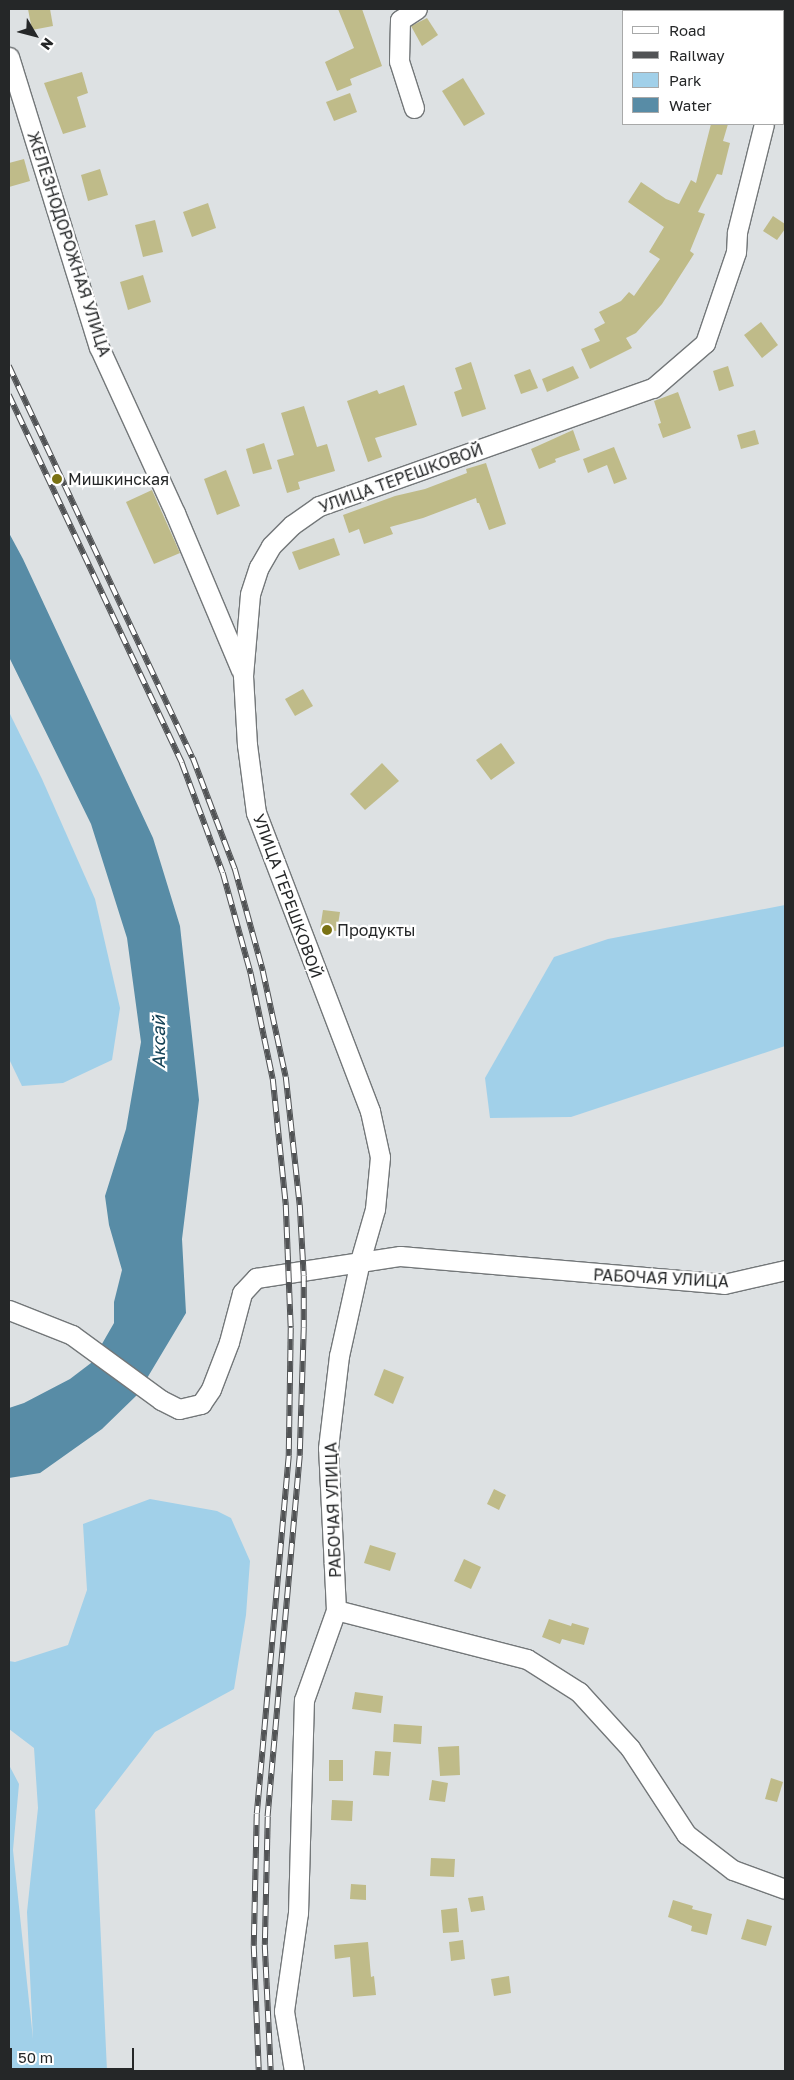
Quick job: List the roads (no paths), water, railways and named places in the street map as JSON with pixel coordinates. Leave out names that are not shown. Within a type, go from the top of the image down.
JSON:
[{"type":"street","points":[[414,108],[399,61],[400,20],[417,9]]},
{"type":"street","name":"ЖЕЛЕЗНОДОРОЖНАЯ УЛИЦА","points":[[9,57],[99,347],[175,513],[243,676]]},
{"type":"street","name":"УЛИЦА ТЕРЕШКОВОЙ","points":[[360,1262],[375,1209],[380,1157],[370,1110],[256,813],[247,745],[243,676],[250,594],[259,567],[271,546],[292,525],[319,506],[653,388],[704,343],[736,252],[737,232],[764,125]]},
{"type":"street","name":"РАБОЧАЯ УЛИЦА","points":[[336,1610],[328,1448],[339,1356],[360,1262],[400,1256],[724,1284],[785,1270]]},
{"type":"street","points":[[9,1310],[72,1335],[161,1400],[179,1409],[201,1404],[210,1389],[229,1342],[242,1293],[256,1278],[360,1262]]},
{"type":"street","points":[[294,2071],[284,2011],[298,1913],[304,1700],[336,1610],[527,1659],[578,1692],[630,1748],[686,1834],[733,1870],[785,1889]]},
{"type":"water","name":"Аксай","points":[[9,533],[23,559],[153,838],[180,926],[199,1100],[182,1239],[186,1313],[137,1395],[102,1429],[40,1473],[9,1478],[9,1408],[24,1403],[70,1379],[91,1363],[114,1323],[114,1302],[122,1270],[109,1225],[105,1196],[126,1129],[141,1042],[127,938],[91,824],[9,657]]},
{"type":"railway","points":[[9,366],[193,758],[235,869],[263,971],[286,1077],[300,1205],[304,1276],[304,1328],[300,1456],[268,1817],[265,1945],[271,2071]]},
{"type":"railway","points":[[9,395],[182,763],[223,873],[251,974],[273,1079],[286,1205],[291,1328],[289,1456],[257,1814],[254,1946],[259,2071]]},
{"type":"place","name":"Мишкинская","points":[[57,479]]},
{"type":"place","name":"Продукты","points":[[327,930]]}]
